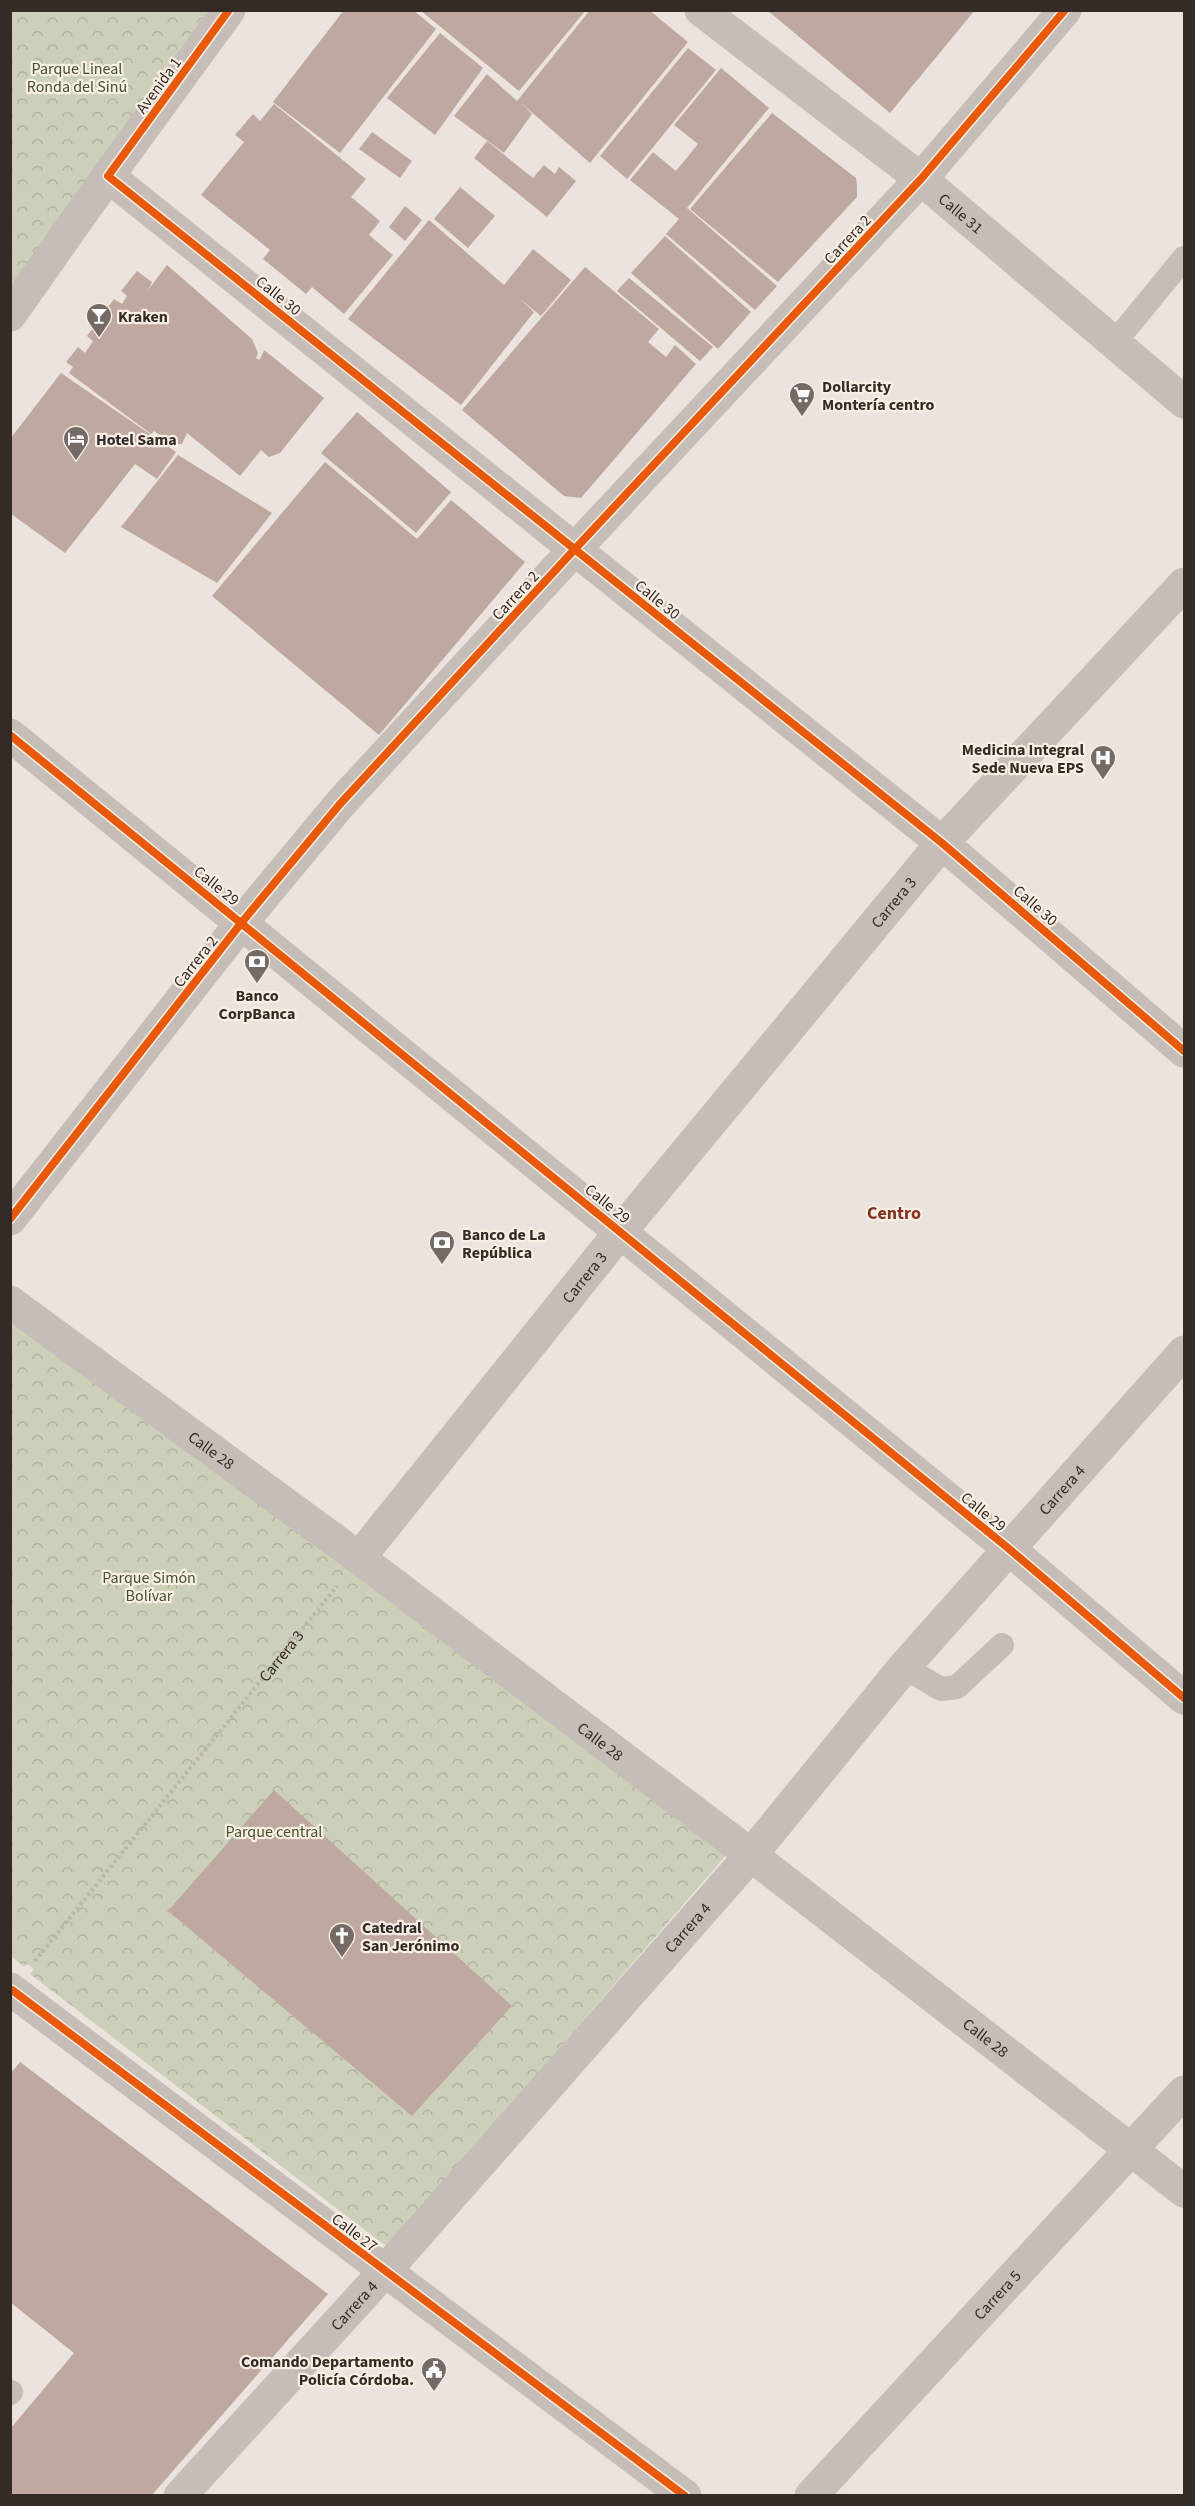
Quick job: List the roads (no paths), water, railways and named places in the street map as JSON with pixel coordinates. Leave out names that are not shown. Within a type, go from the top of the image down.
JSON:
[{"type":"street","name":"Avenida 1","points":[[10,315],[229,10]]},
{"type":"street","name":"Calle 31","points":[[701,10],[921,179],[1185,402]]},
{"type":"street","name":"Carrera 2","points":[[10,1220],[242,922],[340,804],[921,179],[1065,10]]},
{"type":"street","name":"Calle 30","points":[[108,176],[942,843],[1185,1051]]},
{"type":"street","name":"Carrera 3","points":[[359,1558],[621,1231],[942,843],[1185,584]]},
{"type":"street","name":"Calle 29","points":[[10,735],[1008,1548],[1185,1698]]},
{"type":"street","name":"Calle 28","points":[[10,1302],[359,1558],[751,1855],[1185,2191]]},
{"type":"street","name":"Carrera 4","points":[[180,2496],[385,2271],[751,1855],[904,1667],[1185,1352]]},
{"type":"street","name":"Calle 27","points":[[11,1990],[685,2496]]},
{"type":"street","name":"Carrera 5","points":[[811,2496],[1185,2092]]},
{"type":"lane","points":[[1115,342],[1185,258]]},
{"type":"lane","points":[[904,1667],[941,1689],[957,1687],[1002,1645]]},
{"type":"place","name":"Kraken","points":[[99,339]]},
{"type":"place","name":"Dollarcity Montería centro","points":[[802,418]]},
{"type":"place","name":"Hotel Sama","points":[[76,462]]},
{"type":"place","name":"Medicina Integral Sede Nueva EPS","points":[[1103,781]]},
{"type":"place","name":"Banco CorpBanca","points":[[257,985]]},
{"type":"place","name":"Banco de La República","points":[[442,1266]]},
{"type":"place","name":"Catedral San Jerónimo","points":[[342,1959]]},
{"type":"place","name":"Comando Departamento Policía Córdoba.","points":[[434,2393]]},
{"type":"district","name":"Centro","points":[[894,1213]]},
{"type":"park label","name":"Parque Lineal Ronda del Sinú","points":[[77,77]]},
{"type":"park label","name":"Parque Simón Bolívar","points":[[149,1586]]},
{"type":"park label","name":"Parque central","points":[[274,1831]]}]
